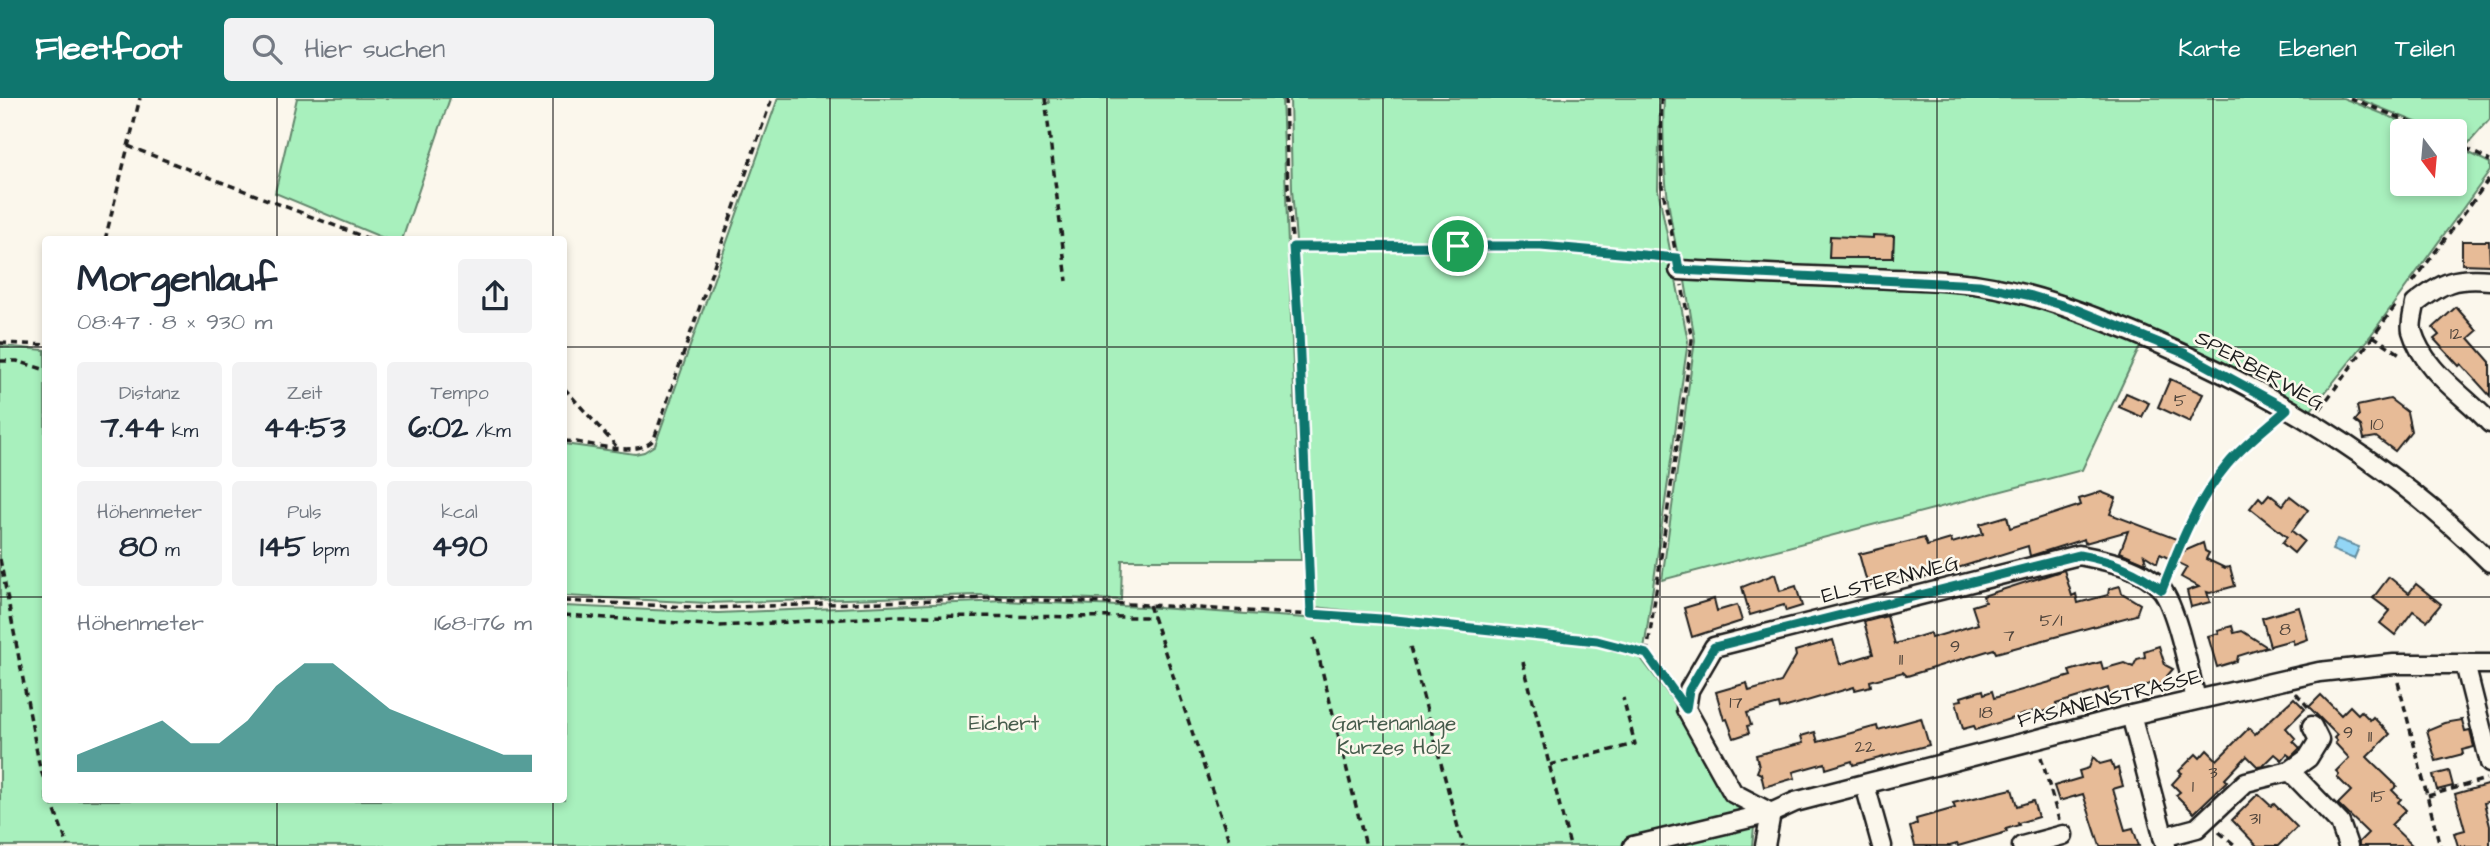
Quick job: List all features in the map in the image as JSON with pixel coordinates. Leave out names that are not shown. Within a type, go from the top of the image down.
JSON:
[{"type":"street","name":"SPERBERWEG","points":[[1678,264],[1979,285],[2032,296],[2075,309],[2184,353],[2310,422],[2395,479],[2459,531],[2490,562]]},
{"type":"street","points":[[2490,280],[2470,278],[2439,285],[2415,304],[2411,329],[2425,358],[2446,382],[2472,403],[2490,423]]},
{"type":"street","name":"ELSTERNWEG","points":[[1686,709],[1689,690],[1714,647],[2079,555],[2104,560],[2142,574],[2162,590]]},
{"type":"street","points":[[2162,590],[2176,623],[2196,699]]},
{"type":"street","name":"FASANENSTRASSE","points":[[1633,846],[1771,813],[1795,802],[2131,715],[2283,679],[2319,672],[2394,664],[2490,664]]},
{"type":"street","points":[[2465,664],[2490,762]]},
{"type":"street","points":[[1686,709],[1733,793],[1771,813],[1765,846]]},
{"type":"street","points":[[2131,715],[2164,841],[2197,828],[2246,782],[2290,771],[2308,758],[2319,740],[2312,726]]},
{"type":"street","points":[[2290,771],[2340,823],[2348,846]]},
{"type":"street","points":[[1865,785],[1882,846]]},
{"type":"street","points":[[2022,846],[2063,835]]},
{"type":"path","points":[[106,236],[140,98]]},
{"type":"path","points":[[567,440],[631,450],[650,444],[654,439],[772,98]]},
{"type":"path","points":[[1045,98],[1067,281]]},
{"type":"path","points":[[1285,98],[1288,187],[1299,332],[1311,614]]},
{"type":"path","points":[[1647,654],[1692,340],[1662,186],[1661,98]]},
{"type":"path","points":[[2350,98],[2403,119]]},
{"type":"path","points":[[128,146],[362,236]]},
{"type":"path","points":[[2468,149],[2490,161]]},
{"type":"path","points":[[1293,247],[1541,246],[1678,264]]},
{"type":"path","points":[[2373,336],[2402,356],[2425,358]]},
{"type":"path","points":[[0,343],[42,345]]},
{"type":"path","points":[[0,361],[17,360],[42,369]]},
{"type":"path","points":[[567,391],[617,448]]},
{"type":"path","points":[[2162,590],[2188,526],[2206,494],[2228,463],[2287,409]]},
{"type":"path","points":[[0,559],[42,773]]},
{"type":"path","points":[[567,601],[711,608],[994,598],[1395,620],[1597,641],[1647,654],[1686,709]]},
{"type":"path","points":[[1149,605],[1231,846]]},
{"type":"path","points":[[567,614],[720,626],[897,616],[1154,617]]},
{"type":"path","points":[[1314,638],[1366,846]]},
{"type":"path","points":[[1410,647],[1463,846]]},
{"type":"path","points":[[1523,662],[1570,846]]},
{"type":"path","points":[[2394,664],[2440,846]]},
{"type":"path","points":[[2283,679],[2318,719],[2312,726]]},
{"type":"path","points":[[1550,765],[1635,744],[1623,698]]},
{"type":"path","points":[[2036,740],[2063,835]]},
{"type":"path","points":[[2428,796],[2490,778]]},
{"type":"path","points":[[52,803],[68,846]]},
{"type":"path","points":[[2206,821],[2236,846]]},
{"type":"green space","points":[[297,98],[450,98],[403,236],[378,236],[275,193]]},
{"type":"green space","points":[[778,98],[1045,98],[1046,103],[1049,103],[1048,98],[1282,98],[1301,560],[1122,560],[1121,600],[978,595],[708,603],[567,596],[567,444],[635,454],[655,445]]},
{"type":"green space","points":[[1290,98],[1660,98],[1658,189],[1688,341],[1644,650],[1598,639],[1315,607],[1303,333],[1292,189]]},
{"type":"green space","points":[[1664,98],[2343,98],[2396,119],[2390,119],[2390,196],[2468,196],[2468,152],[2490,163],[2490,171],[2371,335],[2307,415],[2032,295],[1681,269],[1666,184]]},
{"type":"green space","points":[[2356,98],[2490,98],[2490,119],[2468,144],[2468,119],[2408,119]]},
{"type":"green space","points":[[1684,275],[1979,288],[2144,338],[2082,470],[1662,580],[1695,340]]},
{"type":"green space","name":"Eichert","points":[[0,346],[42,350],[42,803],[567,803],[567,606],[718,613],[1004,601],[1143,607],[1423,626],[1597,645],[1640,657],[1672,699],[1730,798],[1756,809],[1752,846],[0,846]]},
{"type":"water","points":[[2337,539],[2359,547],[2354,559],[2332,550]]},
{"type":"building","points":[[1873,235],[1894,236],[1893,258],[1829,258],[1830,236],[1873,238]]},
{"type":"building","points":[[2462,241],[2489,241],[2490,265],[2462,264]]},
{"type":"building","points":[[2456,307],[2477,331],[2469,338],[2490,362],[2490,396],[2434,339],[2439,335],[2433,328]]},
{"type":"building","points":[[2170,379],[2203,394],[2190,422],[2158,407]]},
{"type":"building","points":[[2126,393],[2149,403],[2142,417],[2119,407]]},
{"type":"building","points":[[2390,399],[2407,412],[2411,431],[2395,451],[2376,437],[2364,439],[2361,426],[2355,421],[2359,416],[2357,406]]},
{"type":"building","points":[[2101,492],[2116,498],[2110,514],[2179,540],[2173,556],[2203,543],[2205,551],[2209,553],[2206,559],[2225,568],[2230,567],[2235,586],[2207,592],[2210,602],[2191,607],[2187,591],[2199,587],[2181,577],[2187,567],[2160,554],[2157,563],[2144,555],[2146,563],[2120,552],[2128,531],[2085,543],[2084,539],[2030,556],[2028,546],[1935,575],[1904,582],[1902,576],[1868,586],[1859,554],[1924,538],[1927,546],[1951,539],[1952,543],[1983,534],[1980,524],[2007,516],[2010,528],[2081,505],[2079,499]]},
{"type":"building","points":[[2269,494],[2283,505],[2290,496],[2308,510],[2292,531],[2304,541],[2294,553],[2282,543],[2287,537],[2250,508],[2259,497],[2263,501]]},
{"type":"building","points":[[2064,570],[2072,596],[2076,594],[2078,603],[2108,595],[2109,589],[2120,586],[2122,593],[2140,604],[2136,615],[1996,653],[1994,649],[1907,676],[1903,672],[1870,681],[1871,686],[1855,690],[1854,687],[1780,709],[1779,704],[1747,713],[1751,725],[1747,726],[1749,733],[1734,738],[1727,719],[1724,720],[1716,692],[1747,683],[1749,691],[1781,682],[1796,656],[1795,651],[1833,640],[1840,664],[1873,654],[1864,622],[1887,616],[1895,644],[1930,633],[1931,638],[1978,624],[1972,606],[1985,602],[1983,596]]},
{"type":"building","points":[[1775,574],[1780,591],[1796,586],[1802,606],[1786,611],[1784,605],[1750,615],[1742,587]]},
{"type":"building","points":[[2389,577],[2409,593],[2416,584],[2441,604],[2427,621],[2413,611],[2395,635],[2380,623],[2390,611],[2373,598]]},
{"type":"building","points":[[1714,599],[1717,611],[1737,605],[1742,621],[1692,637],[1684,608]]},
{"type":"building","points":[[2299,607],[2308,639],[2294,644],[2292,640],[2270,646],[2262,618]]},
{"type":"building","points":[[2232,626],[2234,633],[2242,631],[2267,647],[2238,656],[2237,661],[2217,667],[2208,636]]},
{"type":"building","points":[[2159,646],[2165,665],[2173,669],[2167,676],[2169,682],[2154,686],[2154,683],[2110,696],[2108,688],[2056,704],[2057,708],[2038,713],[2037,710],[1976,730],[1974,726],[1963,729],[1956,701],[1962,700],[1961,697],[1983,690],[1984,694],[1992,691],[1994,698],[2071,676],[2069,671],[2101,662],[2103,669],[2124,663],[2133,667],[2137,659],[2145,657],[2144,651]]},
{"type":"building","points":[[2321,695],[2341,715],[2350,706],[2358,714],[2361,711],[2370,720],[2373,717],[2390,734],[2367,757],[2397,786],[2392,790],[2401,799],[2398,802],[2406,810],[2391,825],[2413,846],[2359,846],[2359,842],[2368,833],[2338,804],[2351,791],[2337,777],[2339,774],[2336,771],[2349,758],[2335,743],[2337,741],[2334,738],[2337,735],[2309,707]]},
{"type":"building","points":[[2294,698],[2305,709],[2286,728],[2300,748],[2291,757],[2287,754],[2282,760],[2275,754],[2263,766],[2258,767],[2247,756],[2225,779],[2227,781],[2194,813],[2176,795],[2180,792],[2172,784],[2182,773],[2179,771],[2196,754],[2200,758],[2207,750],[2217,760],[2249,728],[2255,734]]},
{"type":"building","points":[[1921,718],[1929,745],[1853,765],[1852,761],[1826,769],[1825,763],[1793,772],[1795,778],[1764,787],[1761,774],[1757,772],[1759,767],[1756,755],[1803,743],[1801,736],[1815,732],[1818,742],[1877,726],[1878,730]]},
{"type":"building","points":[[2462,720],[2465,732],[2470,731],[2474,747],[2462,750],[2463,754],[2436,761],[2427,730]]},
{"type":"building","points":[[2093,757],[2100,764],[2111,761],[2114,770],[2118,768],[2123,786],[2113,789],[2125,830],[2133,828],[2139,846],[2100,846],[2083,794],[2059,801],[2054,786],[2081,778],[2079,771],[2089,768]]},
{"type":"building","points":[[2449,771],[2453,786],[2437,790],[2433,775]]},
{"type":"building","points":[[2490,784],[2490,801],[2484,803],[2490,826],[2490,846],[2458,846],[2454,833],[2465,830],[2455,794]]},
{"type":"building","points":[[2012,789],[2017,806],[2033,801],[2038,817],[2018,823],[2019,825],[2006,829],[2007,832],[1958,846],[1915,846],[1910,827],[1917,824],[1916,819],[1955,808],[1953,803]]},
{"type":"building","points":[[2258,794],[2271,806],[2274,804],[2297,827],[2278,846],[2257,846],[2232,820]]},
{"type":"route","points":[[1458,246],[1541,246],[1677,258],[1679,270],[1902,279],[1979,285],[2032,296],[2075,309],[2184,353],[2287,409],[2228,463],[2206,494],[2188,526],[2162,590],[2142,574],[2104,560],[2079,555],[1714,647],[1689,690],[1686,709],[1647,654],[1597,641],[1311,614],[1293,247],[1458,246]]},
{"type":"park label","name":"Gartenanlage Kurzes Holz","points":[[1394,735]]}]
